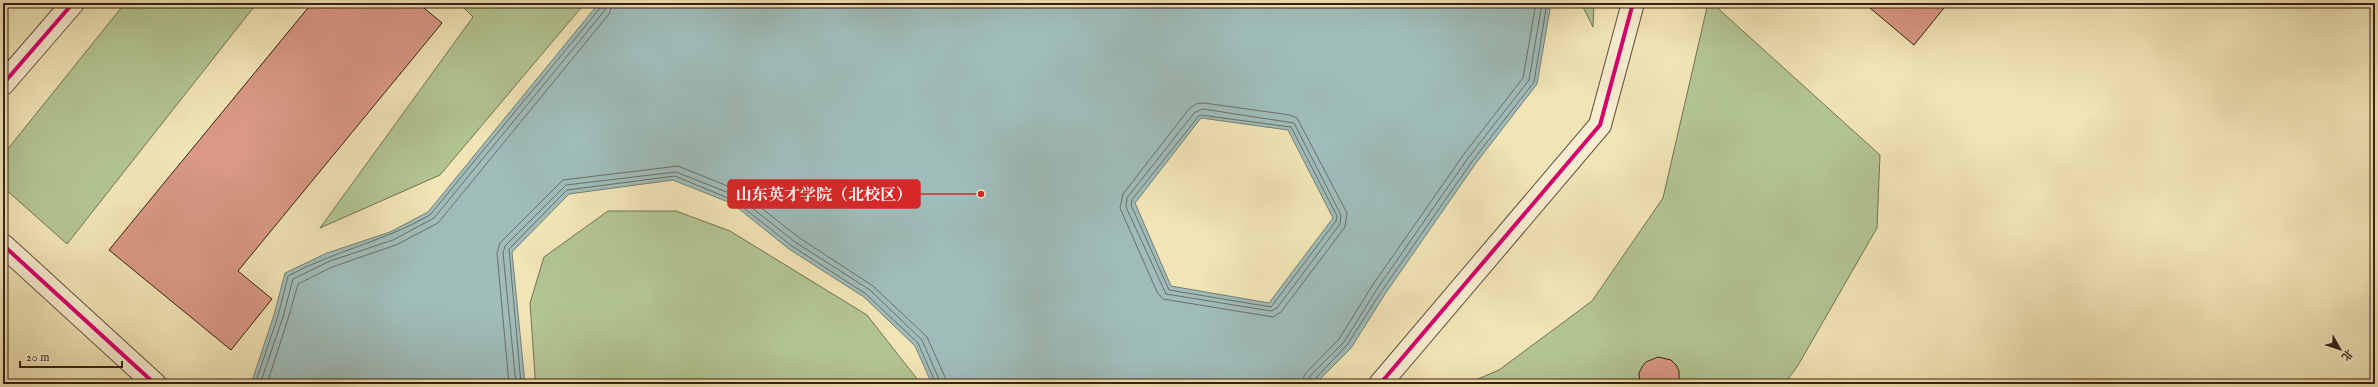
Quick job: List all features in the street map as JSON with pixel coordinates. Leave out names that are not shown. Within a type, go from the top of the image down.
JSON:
[{"type":"street","points":[[3,84],[73,3]]},
{"type":"street","points":[[1380,384],[1600,125],[1633,3]]},
{"type":"street","points":[[3,245],[155,384]]},
{"type":"green space","points":[[125,3],[257,3],[67,244],[3,187],[3,155]]},
{"type":"green space","points":[[459,3],[585,3],[440,175],[320,228],[473,17]]},
{"type":"green space","points":[[1581,3],[1594,3],[1593,27]]},
{"type":"green space","points":[[1708,3],[1712,3],[1880,155],[1877,228],[1797,367],[1784,384],[1466,384],[1499,370],[1592,301],[1663,198]]},
{"type":"green space","points":[[608,211],[676,211],[730,231],[867,315],[921,384],[533,384],[535,376],[530,303],[544,257]]},
{"type":"water","points":[[599,3],[1551,3],[1537,84],[1476,163],[1385,294],[1351,348],[1315,384],[932,384],[915,346],[864,297],[789,249],[733,204],[673,180],[569,194],[512,252],[525,384],[251,384],[274,315],[285,273],[327,253],[390,232],[428,212]],"holes":[[[1201,118],[1288,130],[1333,218],[1269,303],[1171,286],[1135,203]]]},
{"type":"building","points":[[312,3],[418,3],[442,23],[238,271],[272,299],[231,350],[109,250]]},
{"type":"building","points":[[1864,3],[1948,3],[1914,45]]},
{"type":"building","points":[[1658,357],[1671,360],[1676,365],[1679,371],[1679,384],[1640,384],[1639,373],[1642,367],[1646,362]]},
{"type":"cycle path","points":[[3,84],[73,3]]},
{"type":"cycle path","points":[[1380,384],[1600,125],[1633,3]]},
{"type":"cycle path","points":[[3,245],[155,384]]},
{"type":"place","name":"山东英才学院（北校区）","points":[[981,194]]}]
